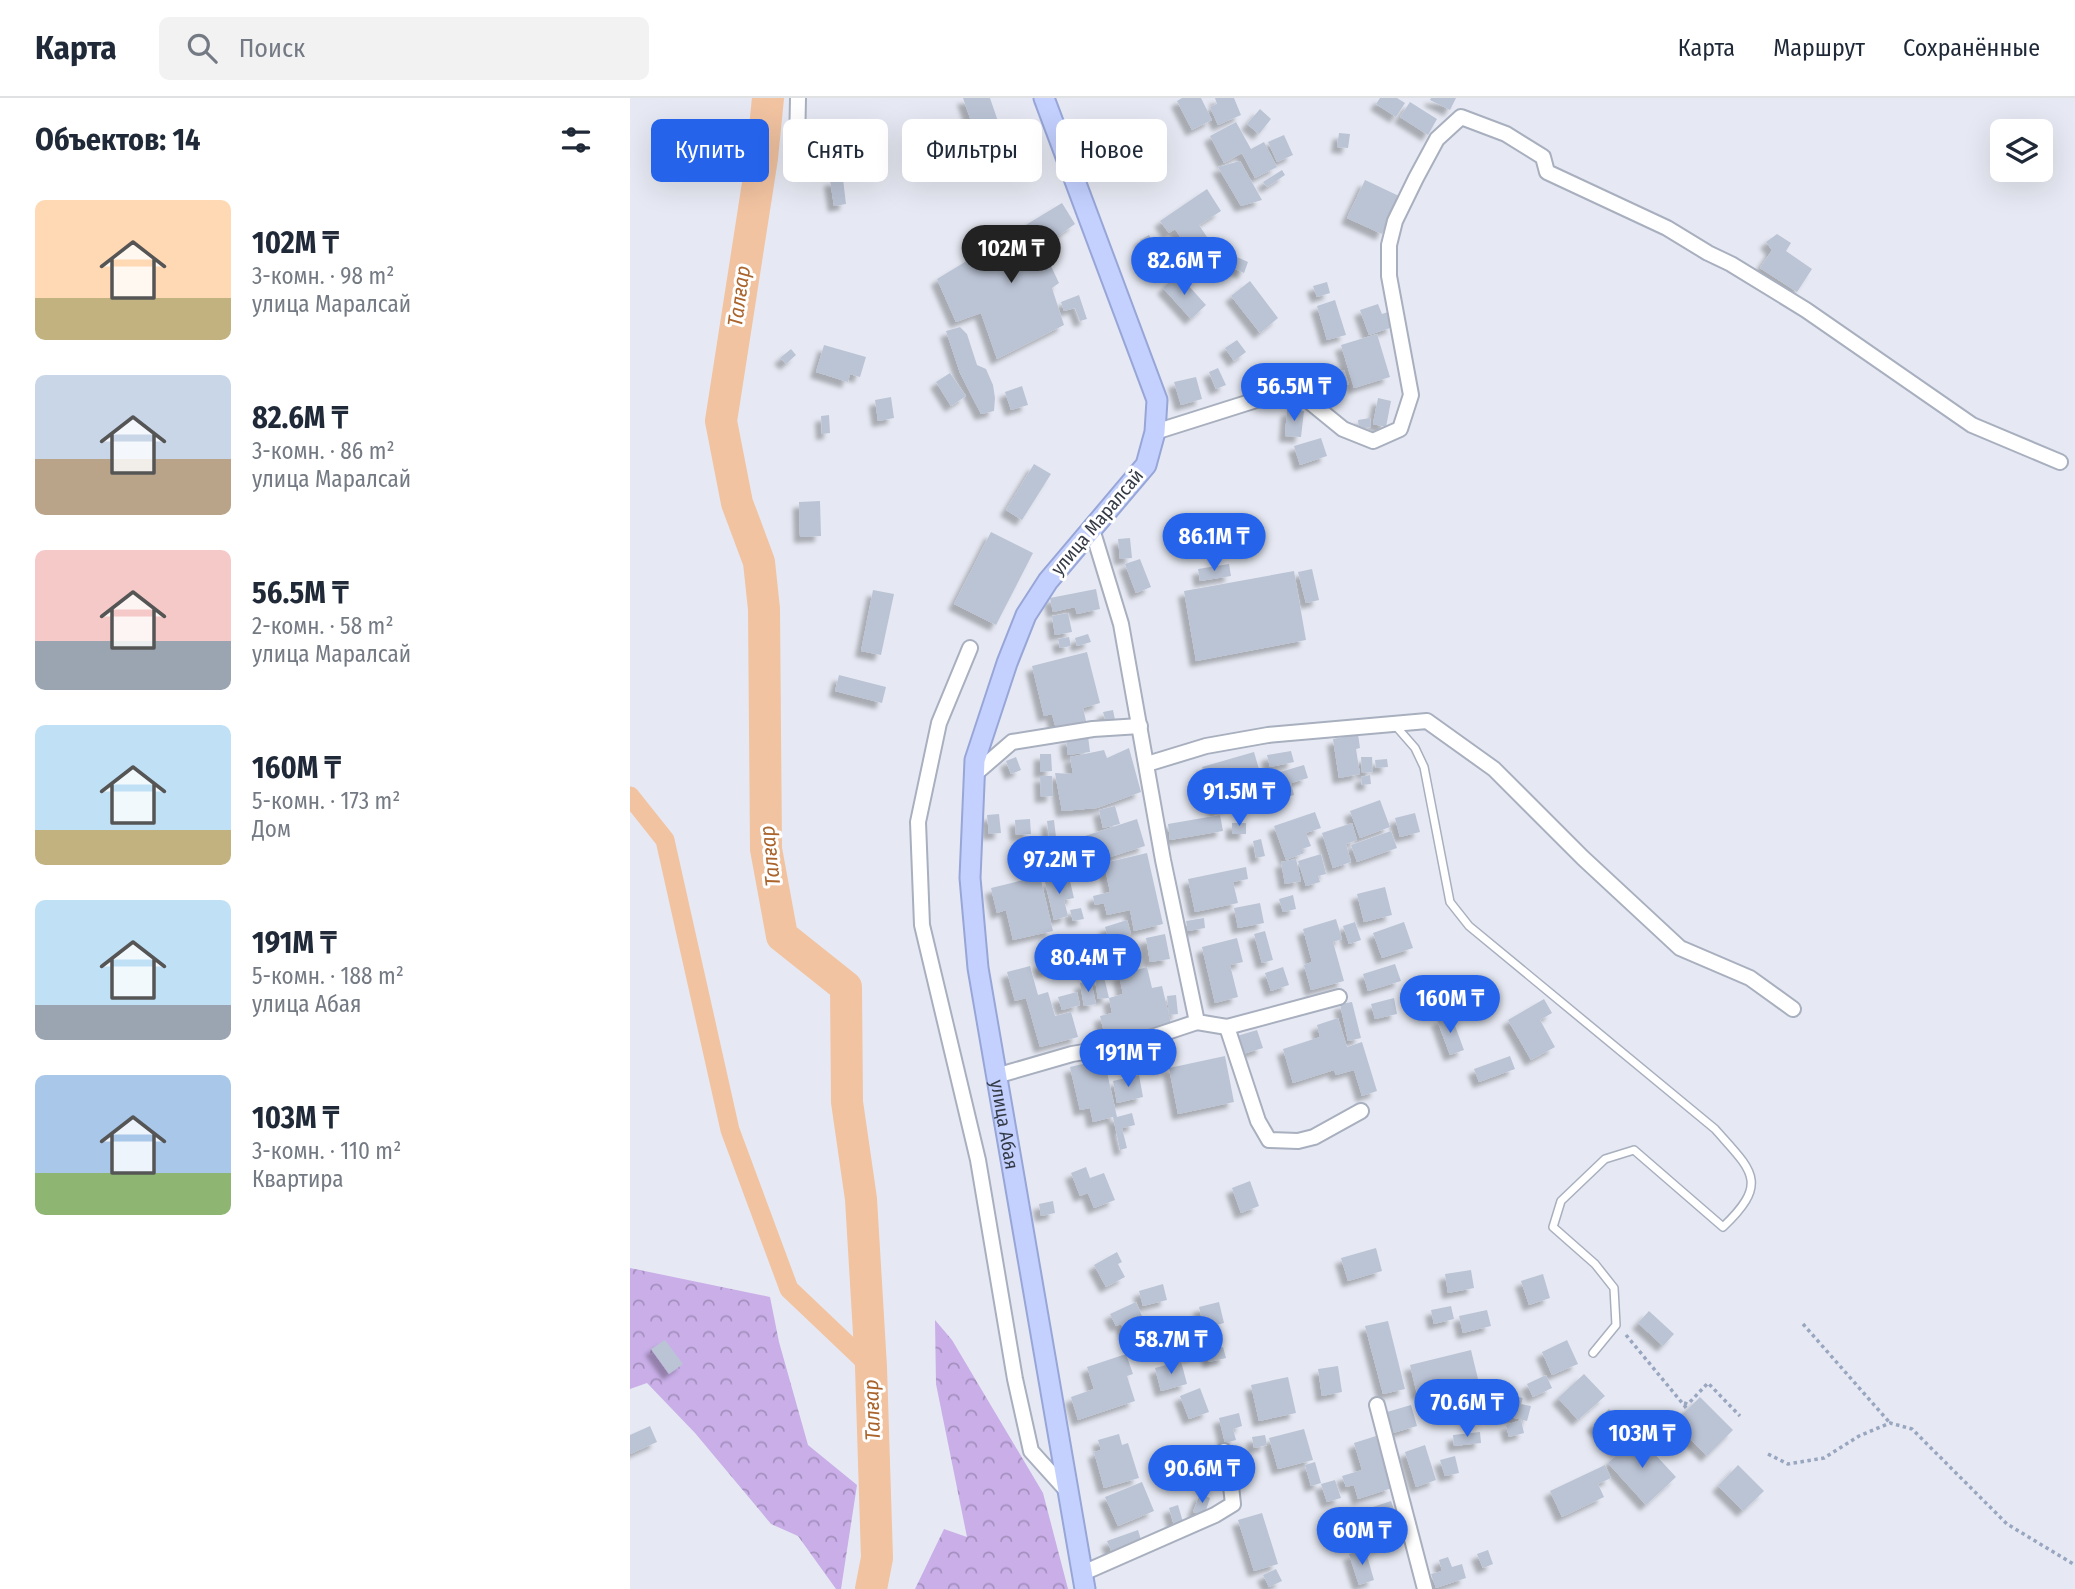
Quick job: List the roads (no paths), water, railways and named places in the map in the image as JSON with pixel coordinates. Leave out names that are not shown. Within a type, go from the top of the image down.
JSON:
[{"type":"street","points":[[798,98],[798,119]]},
{"type":"street","name":"улица Маралсай","points":[[1007,663],[1026,614],[1048,581],[1146,465],[1155,432],[1157,400],[1044,98]]},
{"type":"street","points":[[1155,432],[1269,396],[1305,398],[1343,429],[1373,441],[1400,429],[1411,395],[1389,276],[1389,245],[1395,221],[1437,139],[1461,117],[1506,134],[1543,157],[1547,172],[1667,228],[1731,264],[1806,310],[1972,425],[2060,463]]},
{"type":"street","points":[[1092,528],[1121,624],[1163,860],[1197,1021]]},
{"type":"street","points":[[970,648],[939,723],[918,822],[922,925],[978,1160],[1015,1379],[1031,1451],[1069,1493]]},
{"type":"street","name":"улица Абая","points":[[1007,663],[975,760],[970,878],[978,968],[1084,1581]]},
{"type":"street","points":[[1147,764],[1206,746],[1268,735],[1427,721],[1494,769],[1583,858],[1680,948],[1750,978],[1793,1009]]},
{"type":"street","points":[[975,774],[1013,742],[1093,729],[1140,726]]},
{"type":"street","points":[[996,1076],[1072,1054],[1130,1044],[1197,1021],[1227,1027],[1339,997]]},
{"type":"street","points":[[1227,1027],[1258,1121],[1269,1140],[1298,1141],[1314,1137],[1361,1111]]},
{"type":"street","points":[[1377,1405],[1425,1589]]},
{"type":"street","points":[[1084,1581],[1233,1504],[1224,1451]]},
{"type":"lane","points":[[1394,723],[1415,748],[1424,767],[1450,902],[1469,926],[1715,1129],[1749,1169],[1753,1189],[1742,1209],[1723,1227],[1634,1150],[1605,1159],[1561,1201],[1553,1227],[1595,1264],[1614,1288],[1616,1325],[1593,1353]]},
{"type":"waterway","name":"Талғар","points":[[768,98],[762,158],[721,421],[737,503],[759,562],[764,609],[766,849],[782,936],[846,987],[847,1102],[861,1199],[871,1367],[877,1558],[871,1589]]},
{"type":"waterway","points":[[630,796],[665,840],[730,1130],[789,1289],[871,1367]]}]
